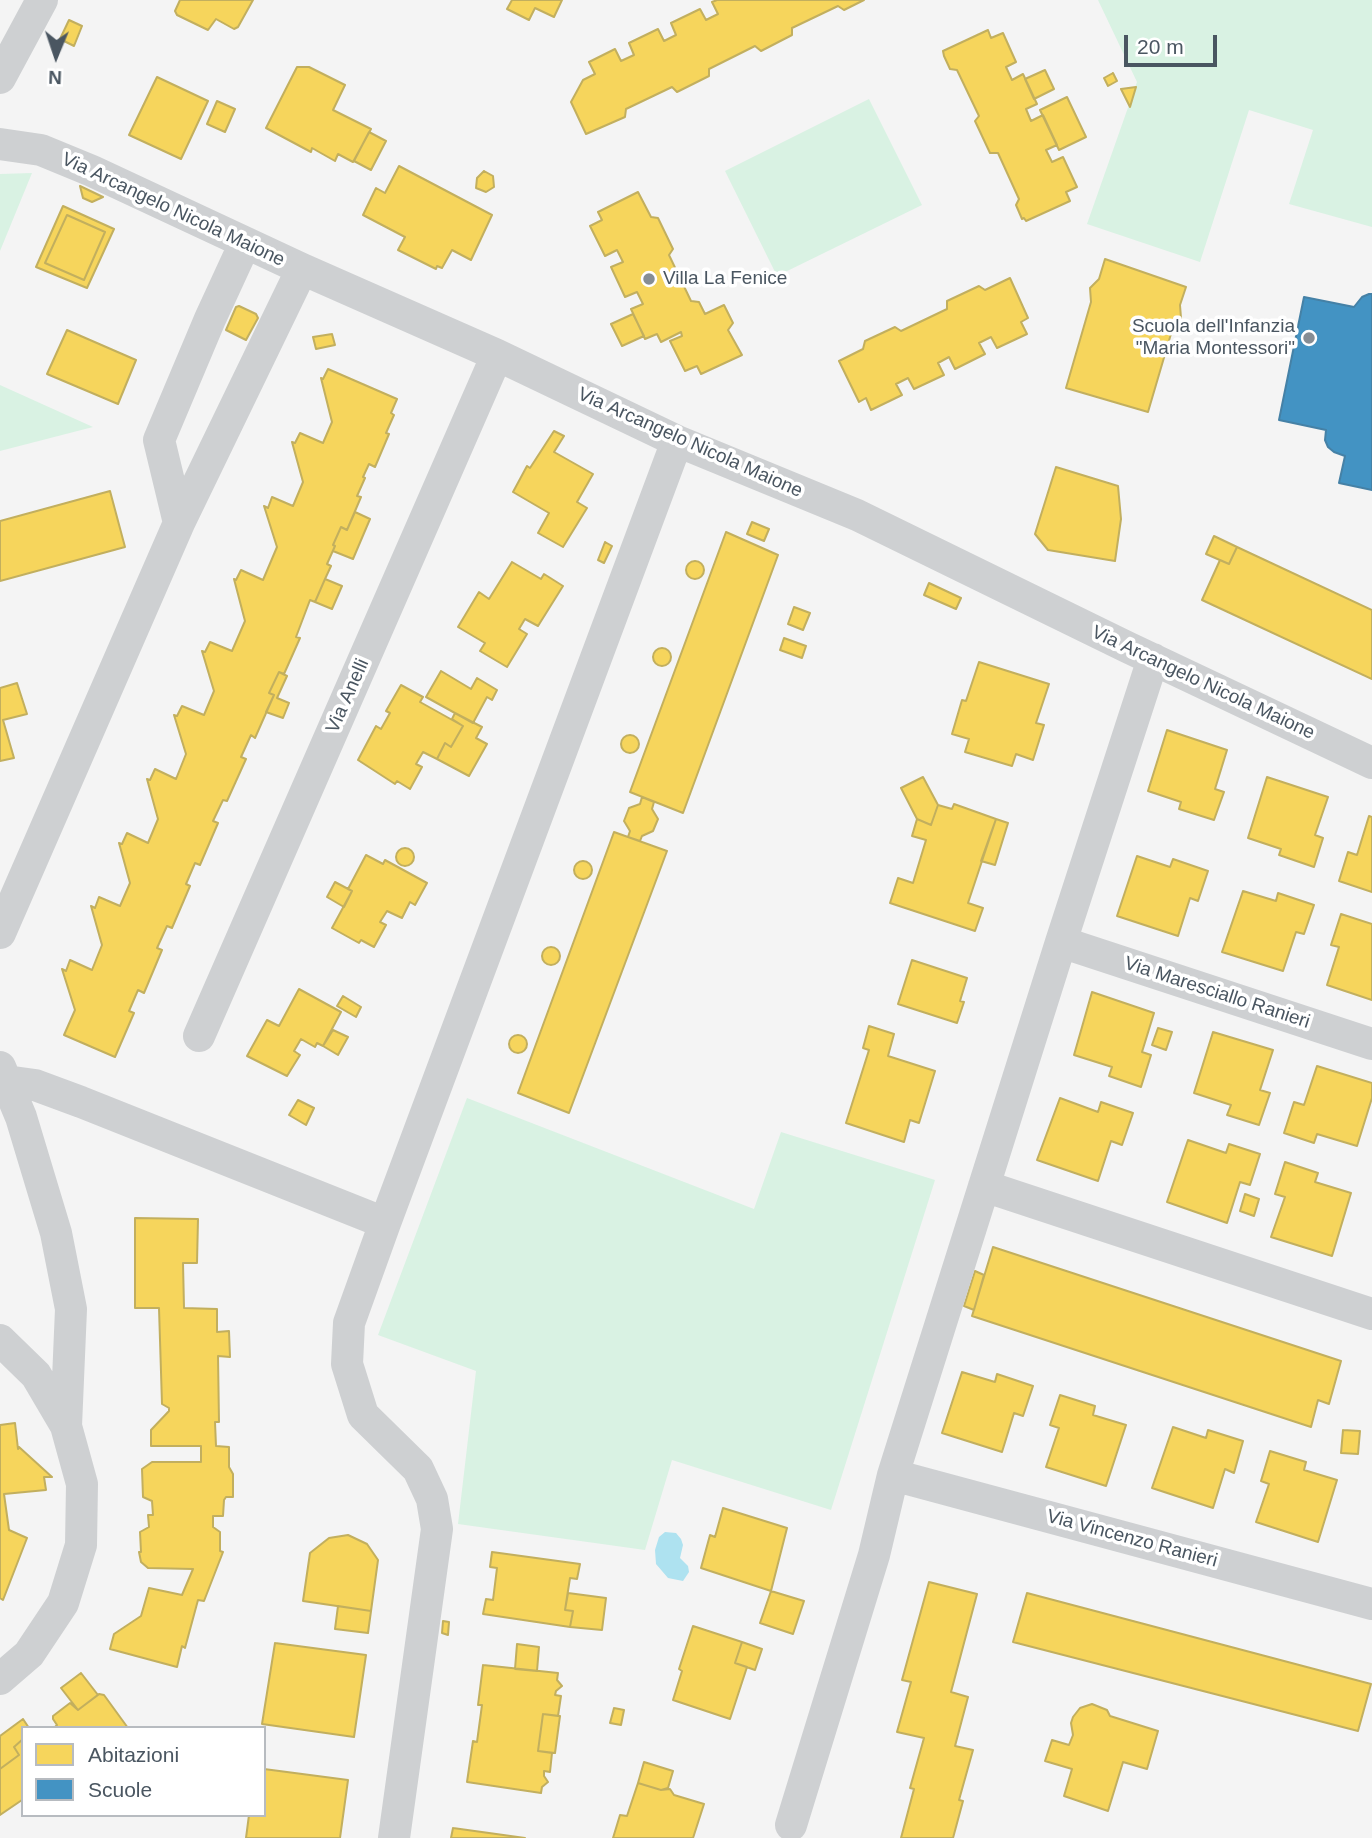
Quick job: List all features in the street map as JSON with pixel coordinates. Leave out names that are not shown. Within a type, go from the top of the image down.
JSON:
[{"type":"street","points":[[0,78],[41,0]]},
{"type":"street","name":"Via Arcangelo Nicola Maione","points":[[0,144],[41,150],[92,171],[302,269],[497,355],[677,441],[857,514],[1372,763]]},
{"type":"street","points":[[179,523],[159,440],[245,243]]},
{"type":"street","points":[[0,933],[179,523],[302,269]]},
{"type":"street","name":"Via Anelli","points":[[199,1036],[497,355]]},
{"type":"street","points":[[394,1838],[437,1529],[432,1499],[418,1469],[363,1415],[347,1364],[349,1323],[677,441]]},
{"type":"street","points":[[790,1825],[874,1555],[893,1475],[1153,659]]},
{"type":"street","name":"Via Maresciallo Ranieri","points":[[1061,942],[1372,1044]]},
{"type":"street","points":[[3,1074],[81,1102],[385,1223]]},
{"type":"street","points":[[3,1074],[21,1117],[56,1233],[71,1309],[66,1426]]},
{"type":"street","points":[[985,1186],[1372,1314]]},
{"type":"street","points":[[0,1340],[37,1375],[66,1426],[82,1484],[81,1545],[63,1603],[29,1654],[0,1679]]},
{"type":"street","name":"Via Vincenzo Ranieri","points":[[893,1475],[1372,1604]]},
{"type":"green space","points":[[1098,0],[1372,0],[1372,227],[1289,204],[1313,130],[1249,110],[1200,262],[1087,224],[1137,82]]},
{"type":"green space","points":[[869,99],[922,205],[777,276],[725,171]]},
{"type":"green space","points":[[32,173],[0,251],[0,174]]},
{"type":"green space","points":[[0,385],[93,427],[0,451]]},
{"type":"green space","points":[[467,1098],[754,1209],[781,1132],[935,1180],[831,1510],[672,1460],[645,1550],[458,1524],[476,1371],[378,1335]]},
{"type":"water","points":[[665,1532],[676,1533],[681,1539],[683,1545],[680,1558],[688,1566],[689,1572],[683,1581],[668,1578],[656,1564],[655,1550],[659,1537]]},
{"type":"building: Abitazioni","points":[[180,0],[253,0],[238,27],[234,29],[216,19],[208,30],[177,15],[175,11]]},
{"type":"building: Abitazioni","points":[[512,0],[562,0],[554,17],[535,8],[529,20],[507,9]]},
{"type":"building: Abitazioni","points":[[864,0],[844,10],[838,6],[792,28],[792,35],[761,51],[755,46],[709,69],[709,76],[677,92],[672,87],[626,109],[625,117],[586,134],[571,102],[583,80],[595,74],[589,62],[615,49],[621,61],[634,55],[629,43],[658,29],[664,41],[676,35],[671,23],[700,9],[706,20],[718,14],[712,2]]},
{"type":"building: Abitazioni","points":[[69,20],[82,26],[74,46],[60,39]]},
{"type":"building: Abitazioni","points":[[988,30],[991,38],[1003,33],[1016,62],[1006,67],[1012,80],[1023,74],[1037,104],[1026,109],[1031,121],[1043,115],[1057,145],[1046,150],[1052,162],[1063,157],[1077,187],[1066,192],[1070,201],[1026,221],[1022,219],[1016,205],[1019,199],[998,153],[990,153],[975,121],[979,116],[957,70],[950,69],[943,51]]},
{"type":"building: Abitazioni","points":[[297,67],[309,67],[345,85],[333,110],[371,129],[353,162],[338,154],[335,161],[312,148],[311,152],[266,128]]},
{"type":"building: Abitazioni","points":[[1045,70],[1054,89],[1034,99],[1025,79]]},
{"type":"building: Abitazioni","points":[[1113,73],[1117,81],[1108,86],[1104,78]]},
{"type":"building: Abitazioni","points":[[157,77],[208,101],[181,159],[129,135]]},
{"type":"building: Abitazioni","points":[[1136,87],[1130,107],[1121,89]]},
{"type":"building: Abitazioni","points":[[1067,97],[1086,137],[1059,150],[1040,110]]},
{"type":"building: Abitazioni","points":[[217,101],[235,109],[225,132],[207,124]]},
{"type":"building: Abitazioni","points":[[369,132],[386,141],[371,170],[354,161]]},
{"type":"building: Abitazioni","points":[[399,166],[492,215],[471,260],[452,250],[442,268],[437,266],[436,269],[398,250],[405,237],[363,215],[376,188],[385,193]]},
{"type":"building: Abitazioni","points":[[484,171],[493,176],[494,187],[486,192],[476,188],[477,178]]},
{"type":"building: Abitazioni","points":[[80,186],[103,197],[92,202],[83,198]]},
{"type":"building: Abitazioni","name":"Villa La Fenice","points":[[638,192],[651,217],[658,218],[673,249],[669,255],[691,301],[699,302],[705,314],[724,305],[733,323],[728,330],[742,355],[701,374],[697,366],[685,371],[670,341],[682,336],[681,332],[661,342],[657,334],[645,339],[631,309],[643,304],[637,292],[625,297],[611,267],[623,262],[617,250],[605,256],[590,226],[602,220],[598,212]]},
{"type":"building: Abitazioni","points":[[63,206],[114,229],[87,288],[36,267]],"holes":[[[67,215],[105,232],[84,280],[45,263]]]},
{"type":"building: Abitazioni","points":[[67,215],[105,232],[84,280],[45,263]]},
{"type":"building: Abitazioni","points":[[1105,259],[1186,287],[1180,305],[1181,318],[1173,327],[1148,412],[1066,388],[1091,302],[1090,288],[1099,279]]},
{"type":"building: Abitazioni","points":[[1010,278],[1028,318],[1021,322],[1027,334],[997,348],[991,337],[979,343],[985,354],[955,369],[949,357],[938,363],[944,375],[914,389],[908,378],[896,384],[902,395],[871,410],[866,398],[859,402],[839,361],[863,349],[865,341],[895,327],[901,331],[947,309],[947,301],[979,286],[985,290]]},
{"type":"building: Abitazioni","points":[[236,307],[256,314],[258,318],[246,340],[226,330]]},
{"type":"building: Abitazioni","points":[[633,314],[644,336],[622,346],[611,324]]},
{"type":"building: Abitazioni","points":[[67,330],[136,360],[118,404],[47,374]]},
{"type":"building: Abitazioni","points":[[332,334],[335,345],[316,349],[313,337]]},
{"type":"building: Abitazioni","points":[[328,369],[397,399],[386,433],[389,434],[375,467],[369,464],[363,477],[365,478],[357,496],[361,497],[347,530],[341,527],[333,545],[335,546],[327,564],[331,566],[315,602],[310,600],[296,637],[300,638],[284,674],[279,672],[269,693],[274,695],[255,738],[251,735],[241,757],[246,759],[227,801],[223,800],[213,821],[218,823],[200,865],[195,863],[186,884],[190,886],[172,928],[167,926],[157,948],[162,950],[144,993],[138,990],[129,1011],[134,1013],[115,1057],[64,1035],[75,1010],[62,969],[66,971],[70,960],[92,970],[102,945],[91,906],[95,908],[99,897],[120,906],[130,883],[119,843],[122,844],[127,833],[148,843],[158,819],[147,779],[150,780],[155,769],[176,779],[186,754],[174,715],[177,716],[182,706],[204,715],[214,691],[202,651],[205,652],[210,642],[232,651],[245,621],[234,579],[236,580],[241,570],[263,580],[277,547],[264,506],[268,508],[272,497],[293,506],[303,482],[292,442],[295,443],[300,433],[323,443],[332,422],[321,378],[323,379]]},
{"type":"building: Abitazioni","points":[[554,431],[564,436],[554,452],[593,474],[577,502],[587,508],[563,547],[538,533],[549,513],[513,492],[527,466],[530,468]]},
{"type":"building: Abitazioni","points":[[1056,467],[1118,486],[1121,519],[1115,561],[1048,550],[1035,534]]},
{"type":"building: Abitazioni","points":[[110,491],[125,547],[0,581],[0,521]]},
{"type":"building: Abitazioni","points":[[355,512],[370,519],[353,559],[333,551],[333,545],[341,527],[347,530]]},
{"type":"building: Abitazioni","points":[[752,522],[769,529],[764,541],[747,534]]},
{"type":"building: Abitazioni","points":[[726,532],[778,555],[683,813],[630,792]]},
{"type":"building: Abitazioni","points":[[1214,536],[1237,547],[1229,564],[1206,554]]},
{"type":"building: Abitazioni","points":[[605,542],[612,546],[604,563],[598,560]]},
{"type":"building: Abitazioni","points":[[1237,547],[1372,610],[1372,679],[1202,600],[1220,560],[1229,564]]},
{"type":"building: Abitazioni","points":[[695,561],[701,564],[704,570],[701,576],[695,579],[689,576],[686,570],[689,564]]},
{"type":"building: Abitazioni","points":[[512,562],[541,579],[544,574],[563,586],[538,626],[525,619],[519,629],[527,634],[507,667],[480,651],[485,643],[458,627],[479,592],[489,599]]},
{"type":"building: Abitazioni","points":[[325,579],[342,586],[332,609],[315,602]]},
{"type":"building: Abitazioni","points":[[929,583],[961,598],[956,609],[924,595]]},
{"type":"building: Abitazioni","points":[[794,607],[810,613],[803,630],[788,624]]},
{"type":"building: Abitazioni","points":[[784,638],[806,646],[802,658],[780,650]]},
{"type":"building: Abitazioni","points":[[662,648],[669,650],[669,664],[662,666],[655,664],[653,657],[655,650]]},
{"type":"building: Abitazioni","points":[[979,662],[1049,684],[1036,723],[1044,725],[1033,760],[1016,754],[1012,766],[965,752],[969,739],[952,734],[962,700],[966,701]]},
{"type":"building: Abitazioni","points":[[441,671],[471,689],[477,678],[497,690],[492,700],[487,697],[473,723],[426,697]]},
{"type":"building: Abitazioni","points":[[279,672],[287,676],[277,698],[289,703],[283,718],[266,712],[274,695],[269,693]]},
{"type":"building: Abitazioni","points":[[17,683],[27,714],[3,720],[14,758],[0,761],[0,688]]},
{"type":"building: Abitazioni","points":[[401,685],[423,697],[420,702],[463,726],[451,747],[445,743],[437,759],[423,752],[416,764],[422,767],[410,789],[397,781],[395,784],[358,760],[376,726],[381,729],[390,713],[386,711]]},
{"type":"building: Abitazioni","points":[[455,713],[482,727],[476,738],[487,744],[469,776],[437,759],[445,743],[451,747],[463,726],[452,719]]},
{"type":"building: Abitazioni","points":[[1167,730],[1227,750],[1215,789],[1224,792],[1214,820],[1179,809],[1181,802],[1148,791]]},
{"type":"building: Abitazioni","points":[[630,735],[637,737],[637,751],[630,753],[623,751],[621,744],[623,737]]},
{"type":"building: Abitazioni","points":[[923,777],[938,805],[931,825],[917,819],[901,788]]},
{"type":"building: Abitazioni","points":[[1267,777],[1328,797],[1315,835],[1323,838],[1314,867],[1279,855],[1281,849],[1248,838]]},
{"type":"building: Abitazioni","points":[[642,797],[654,802],[652,809],[658,819],[653,831],[642,836],[640,841],[628,837],[630,831],[624,821],[629,808],[640,804]]},
{"type":"building: Abitazioni","points":[[954,804],[996,819],[968,903],[983,908],[975,931],[890,903],[898,878],[913,883],[926,840],[912,836],[917,819],[931,825],[938,805],[952,809]]},
{"type":"building: Abitazioni","points":[[1369,816],[1372,817],[1372,892],[1339,881],[1348,852],[1357,855]]},
{"type":"building: Abitazioni","points":[[996,819],[1008,823],[995,865],[981,861]]},
{"type":"building: Abitazioni","points":[[614,832],[667,851],[569,1113],[518,1093]]},
{"type":"building: Abitazioni","points":[[405,848],[411,851],[414,857],[411,863],[405,866],[399,863],[396,857],[399,851]]},
{"type":"building: Abitazioni","points":[[366,855],[383,864],[385,860],[427,883],[415,905],[410,902],[402,918],[387,911],[380,922],[386,925],[374,947],[361,940],[359,943],[332,928],[352,891],[348,889]]},
{"type":"building: Abitazioni","points":[[1137,856],[1170,867],[1173,859],[1208,871],[1198,901],[1190,898],[1178,936],[1117,916]]},
{"type":"building: Abitazioni","points":[[579,861],[587,861],[592,870],[590,877],[579,879],[574,874],[574,866]]},
{"type":"building: Abitazioni","points":[[335,882],[352,891],[344,907],[327,897]]},
{"type":"building: Abitazioni","points":[[1243,891],[1276,901],[1278,893],[1314,905],[1304,934],[1296,932],[1283,971],[1222,952]]},
{"type":"building: Abitazioni","points":[[1341,914],[1372,924],[1372,1000],[1327,985],[1339,947],[1331,945]]},
{"type":"building: Abitazioni","points":[[547,947],[555,947],[560,956],[558,963],[547,965],[542,960],[542,952]]},
{"type":"building: Abitazioni","points":[[912,960],[967,978],[960,1001],[964,1002],[957,1023],[898,1004]]},
{"type":"building: Abitazioni","points":[[299,989],[341,1012],[323,1046],[317,1043],[315,1047],[301,1039],[294,1051],[300,1055],[287,1076],[247,1056],[267,1020],[279,1026]]},
{"type":"building: Abitazioni","points":[[1092,992],[1154,1013],[1142,1052],[1151,1055],[1141,1087],[1109,1076],[1112,1067],[1074,1055]]},
{"type":"building: Abitazioni","points":[[343,996],[361,1007],[356,1017],[337,1006]]},
{"type":"building: Abitazioni","points":[[869,1026],[894,1034],[888,1056],[935,1071],[919,1123],[910,1120],[904,1142],[846,1123],[869,1050],[863,1048]]},
{"type":"building: Abitazioni","points":[[1158,1028],[1172,1032],[1166,1050],[1152,1045]]},
{"type":"building: Abitazioni","points":[[333,1030],[348,1037],[338,1055],[323,1046]]},
{"type":"building: Abitazioni","points":[[1213,1032],[1273,1050],[1260,1090],[1270,1093],[1259,1125],[1227,1115],[1231,1105],[1194,1093]]},
{"type":"building: Abitazioni","points":[[514,1035],[522,1035],[527,1044],[525,1051],[514,1053],[509,1048],[509,1040]]},
{"type":"building: Abitazioni","points":[[1317,1066],[1372,1083],[1372,1098],[1357,1146],[1317,1134],[1314,1143],[1284,1133],[1294,1102],[1304,1105]]},
{"type":"building: Abitazioni","points":[[1060,1098],[1098,1112],[1101,1102],[1133,1113],[1122,1145],[1111,1141],[1098,1181],[1037,1160]]},
{"type":"building: Abitazioni","points":[[298,1100],[314,1108],[306,1125],[289,1115]]},
{"type":"building: Abitazioni","points":[[1188,1140],[1226,1153],[1229,1144],[1260,1154],[1250,1185],[1240,1182],[1227,1223],[1167,1202]]},
{"type":"building: Abitazioni","points":[[1285,1162],[1318,1173],[1315,1182],[1351,1193],[1332,1256],[1271,1237],[1285,1197],[1275,1194]]},
{"type":"building: Abitazioni","points":[[1245,1194],[1259,1199],[1254,1216],[1240,1211]]},
{"type":"building: Abitazioni","points":[[135,1218],[198,1219],[197,1263],[183,1263],[184,1308],[217,1309],[217,1332],[229,1331],[230,1357],[218,1356],[219,1422],[215,1422],[216,1446],[229,1447],[233,1497],[226,1497],[224,1500],[223,1516],[213,1516],[213,1527],[220,1532],[220,1551],[223,1552],[204,1601],[198,1600],[177,1667],[110,1649],[114,1634],[141,1616],[149,1588],[182,1595],[193,1569],[148,1568],[141,1562],[140,1532],[149,1527],[148,1515],[153,1515],[152,1501],[143,1497],[142,1469],[152,1462],[201,1462],[201,1446],[151,1446],[151,1430],[169,1408],[162,1404],[159,1308],[135,1308]]},
{"type":"building: Abitazioni","points":[[993,1247],[1341,1361],[1329,1404],[1318,1400],[1311,1427],[972,1316]]},
{"type":"building: Abitazioni","points":[[975,1271],[984,1275],[974,1310],[964,1306]]},
{"type":"building: Abitazioni","points":[[962,1372],[995,1382],[997,1374],[1033,1386],[1023,1416],[1014,1413],[1002,1452],[942,1433]]},
{"type":"building: Abitazioni","points":[[1060,1395],[1095,1406],[1093,1415],[1126,1425],[1106,1486],[1046,1467],[1059,1428],[1050,1425]]},
{"type":"building: Abitazioni","points":[[15,1423],[18,1449],[19,1447],[52,1477],[44,1477],[46,1490],[4,1494],[9,1530],[27,1538],[3,1600],[0,1598],[0,1425]]},
{"type":"building: Abitazioni","points":[[1173,1427],[1206,1438],[1208,1430],[1243,1441],[1234,1473],[1225,1469],[1213,1508],[1152,1488]]},
{"type":"building: Abitazioni","points":[[1343,1430],[1360,1431],[1358,1454],[1341,1453]]},
{"type":"building: Abitazioni","points":[[1270,1451],[1306,1462],[1304,1470],[1337,1480],[1318,1542],[1256,1522],[1269,1484],[1261,1481]]},
{"type":"building: Abitazioni","points":[[723,1508],[787,1528],[771,1591],[701,1568],[710,1535],[715,1537]]},
{"type":"building: Abitazioni","points":[[348,1535],[367,1544],[378,1560],[371,1611],[303,1601],[310,1553],[329,1538]]},
{"type":"building: Abitazioni","points":[[492,1552],[580,1564],[577,1579],[570,1578],[565,1610],[573,1611],[570,1627],[483,1614],[486,1599],[493,1600],[497,1568],[490,1567]]},
{"type":"building: Abitazioni","points":[[929,1582],[977,1594],[951,1692],[968,1697],[955,1746],[973,1750],[959,1800],[963,1801],[953,1838],[901,1838],[914,1789],[910,1788],[924,1738],[897,1732],[911,1682],[902,1680]]},
{"type":"building: Abitazioni","points":[[771,1591],[804,1601],[793,1634],[760,1623]]},
{"type":"building: Abitazioni","points":[[568,1593],[606,1598],[602,1630],[570,1627],[573,1611],[565,1610]]},
{"type":"building: Abitazioni","points":[[1027,1593],[1371,1684],[1358,1731],[1013,1642]]},
{"type":"building: Abitazioni","points":[[338,1606],[371,1611],[368,1633],[335,1629]]},
{"type":"building: Abitazioni","points":[[443,1621],[449,1622],[448,1635],[442,1633]]},
{"type":"building: Abitazioni","points":[[693,1626],[742,1642],[735,1663],[747,1667],[730,1719],[673,1700],[682,1671],[679,1669]]},
{"type":"building: Abitazioni","points":[[742,1642],[762,1649],[755,1670],[735,1663]]},
{"type":"building: Abitazioni","points":[[275,1643],[366,1655],[354,1737],[262,1724]]},
{"type":"building: Abitazioni","points":[[517,1644],[539,1647],[537,1671],[515,1669]]},
{"type":"building: Abitazioni","points":[[483,1665],[558,1673],[557,1680],[562,1686],[555,1695],[561,1696],[558,1716],[543,1714],[538,1751],[552,1753],[550,1772],[544,1771],[548,1782],[542,1787],[541,1793],[467,1782],[473,1741],[477,1742],[482,1705],[478,1705]]},
{"type":"building: Abitazioni","points":[[81,1673],[98,1695],[78,1710],[61,1688]]},
{"type":"building: Abitazioni","points":[[99,1694],[104,1695],[127,1726],[56,1726],[53,1716],[70,1703],[78,1710]]},
{"type":"building: Abitazioni","points":[[1092,1704],[1107,1710],[1110,1716],[1158,1731],[1147,1769],[1123,1762],[1108,1811],[1064,1796],[1072,1769],[1045,1761],[1052,1740],[1069,1745],[1073,1735],[1073,1717],[1080,1708]]},
{"type":"building: Abitazioni","points":[[614,1708],[624,1710],[621,1725],[610,1723]]},
{"type":"building: Abitazioni","points":[[543,1714],[560,1716],[555,1753],[538,1751]]},
{"type":"building: Abitazioni","points":[[23,1719],[28,1726],[21,1726],[21,1741],[14,1747],[19,1755],[0,1769],[0,1736]]},
{"type":"building: Abitazioni","points":[[21,1741],[21,1801],[0,1815],[0,1769],[19,1755],[14,1747]]},
{"type":"building: Abitazioni","points":[[644,1762],[673,1771],[668,1788],[661,1790],[638,1783]]},
{"type":"building: Abitazioni","points":[[266,1769],[348,1780],[340,1838],[246,1838],[249,1817],[266,1817]]},
{"type":"building: Abitazioni","points":[[638,1783],[661,1790],[670,1789],[674,1795],[704,1804],[693,1838],[613,1838],[620,1815],[627,1816]]},
{"type":"building: Abitazioni","points":[[453,1828],[525,1838],[451,1838]]},
{"type":"building: Scuole","name":"Scuola dell'Infanzia \"Maria Montessori\"","points":[[1372,294],[1372,490],[1339,483],[1345,456],[1328,447],[1325,440],[1326,430],[1279,420],[1304,297],[1354,307],[1362,297]]},
{"type":"place","name":"Villa La Fenice","points":[[649,279]]},
{"type":"place","name":"Scuola dell'Infanzia \"Maria Montessori\"","points":[[1309,338]]}]
